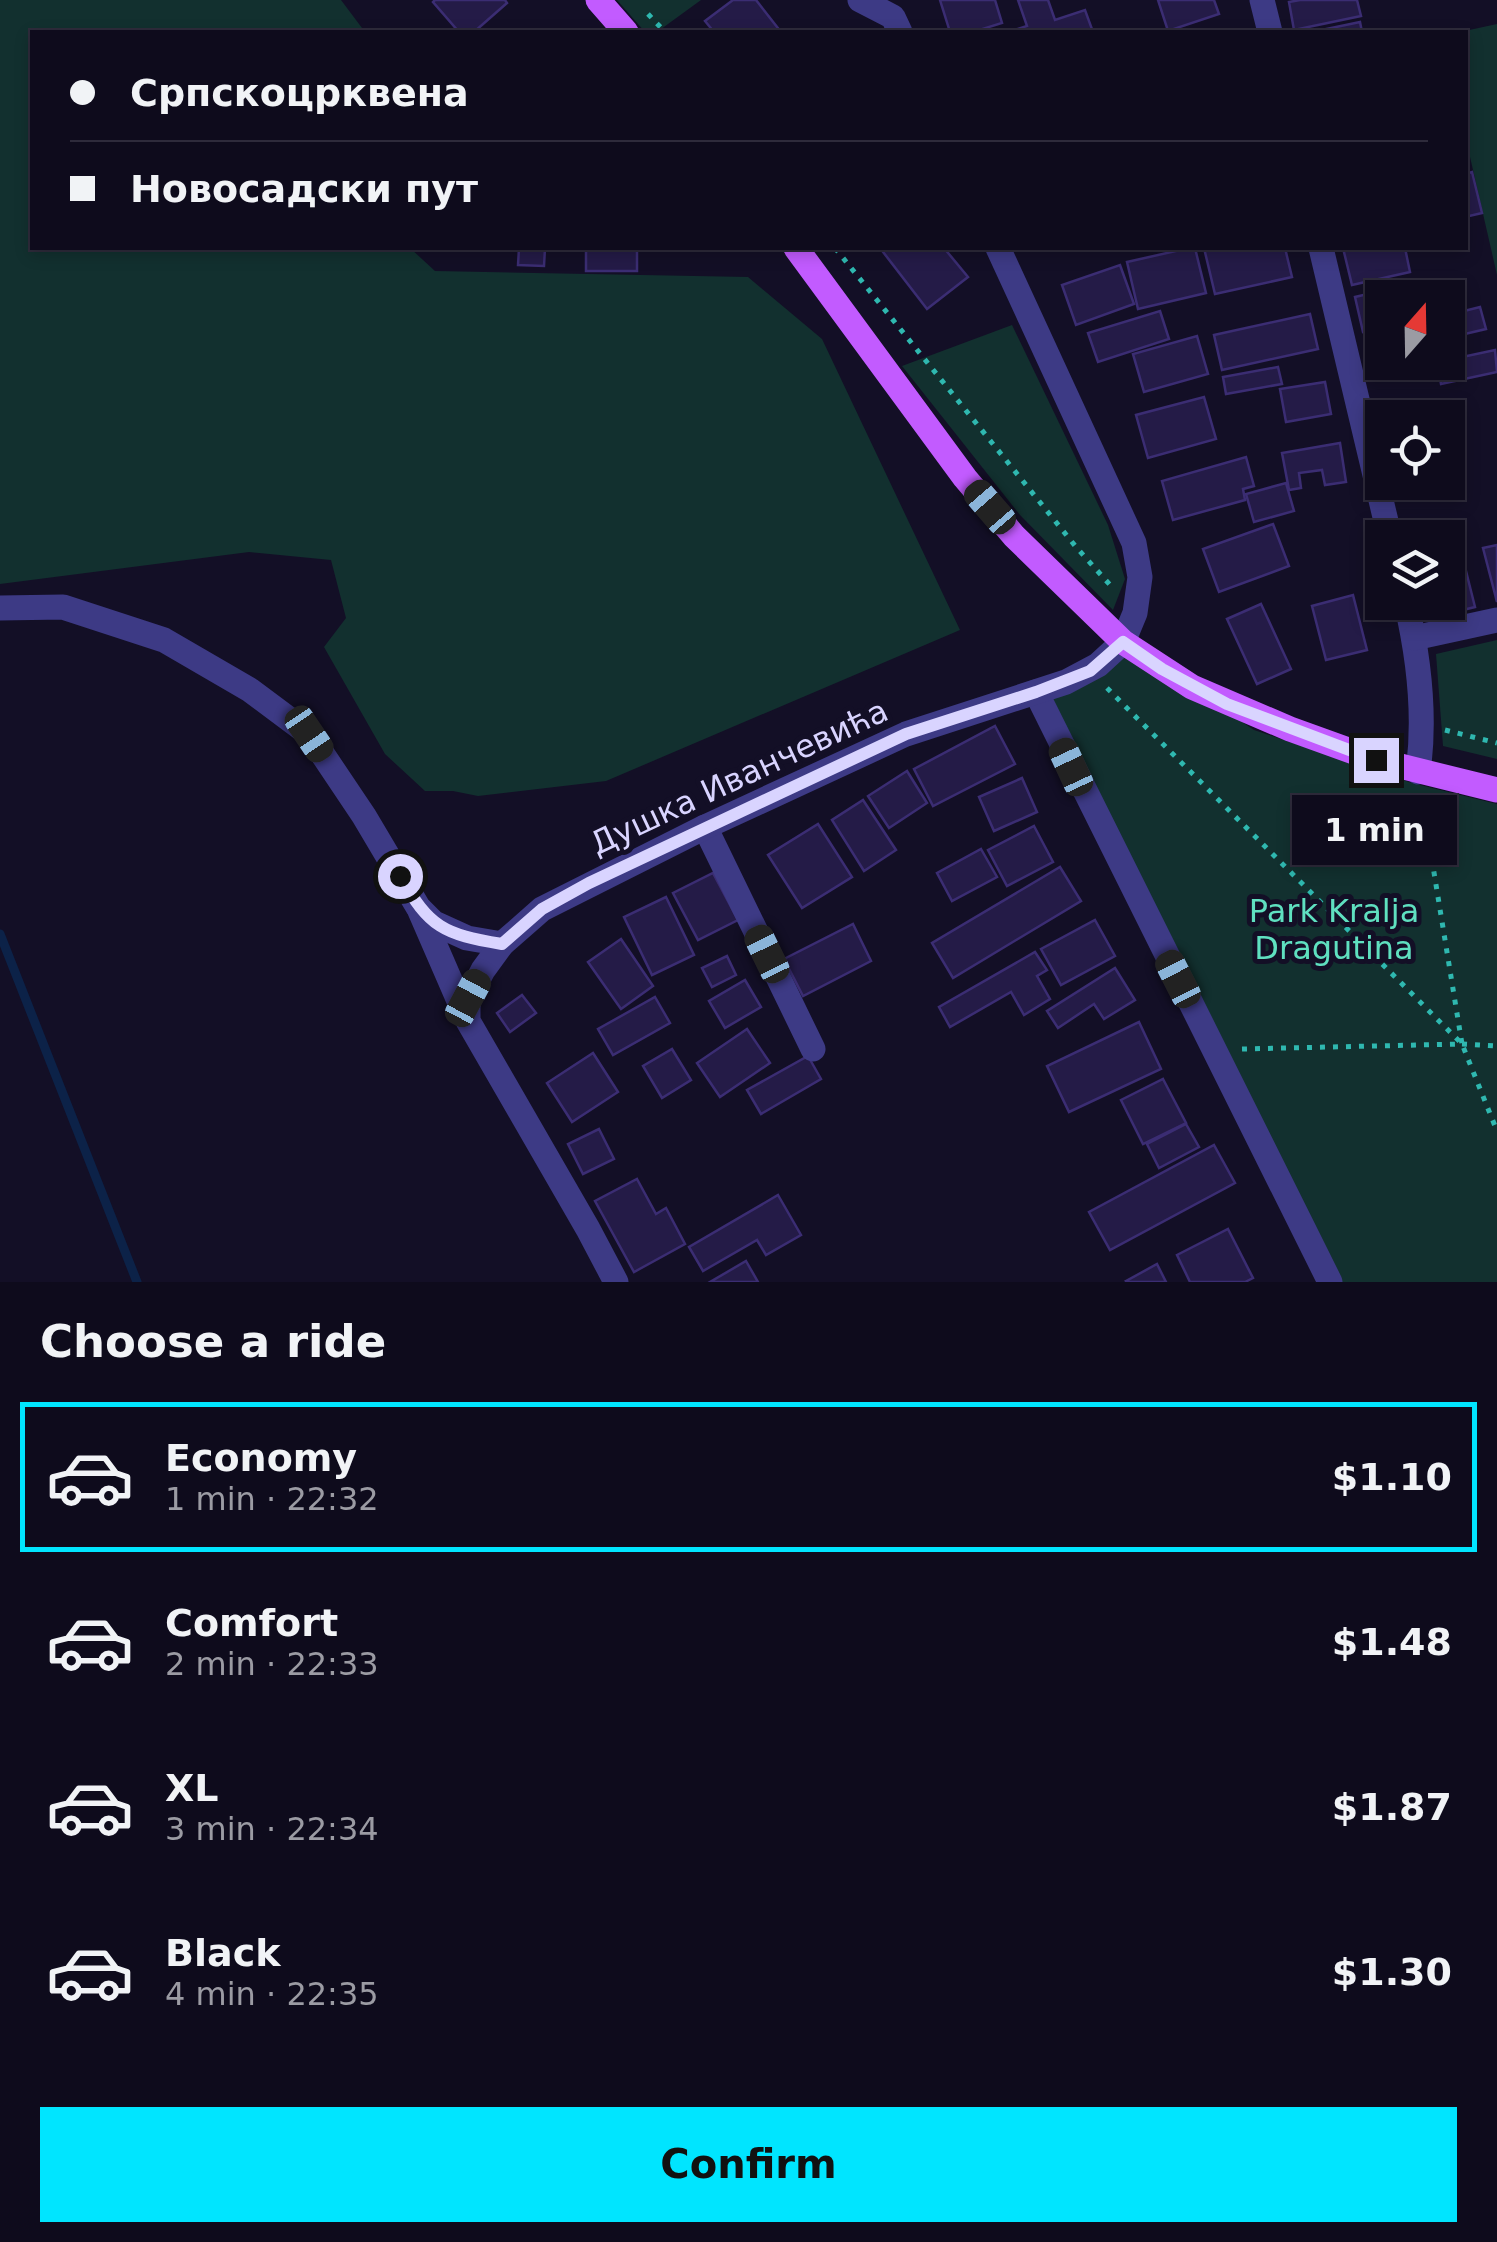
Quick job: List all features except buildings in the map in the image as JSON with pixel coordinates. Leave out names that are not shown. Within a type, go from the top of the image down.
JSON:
[{"type":"main road","points":[[598,0],[624,30]]},
{"type":"main road","points":[[797,250],[965,478],[1014,536],[1123,642],[1177,678],[1227,704],[1376,760],[1497,790]]},
{"type":"street","points":[[860,0],[892,17],[899,30]]},
{"type":"street","points":[[1262,0],[1270,30]]},
{"type":"street","points":[[999,250],[1134,543],[1140,577],[1135,613],[1123,642]]},
{"type":"street","points":[[1321,250],[1386,520]]},
{"type":"street","points":[[0,608],[63,607],[164,640],[250,690],[309,734],[418,907],[468,1021],[616,1282]]},
{"type":"street","points":[[1410,620],[1423,725],[1418,772]]},
{"type":"street","points":[[1414,638],[1497,620]]},
{"type":"street","name":"Душка Иванчевића","points":[[468,1021],[468,998],[483,970],[502,944],[542,909],[705,827],[906,734],[1090,671],[1123,642]]},
{"type":"street","points":[[1036,692],[1330,1282]]},
{"type":"street","points":[[705,827],[813,1048]]},
{"type":"street","points":[[418,907],[434,923],[450,931],[502,944]]},
{"type":"path","points":[[836,250],[1076,547],[1135,613]]},
{"type":"path","points":[[1090,671],[1462,1044]]},
{"type":"path","points":[[1423,725],[1497,743]]},
{"type":"path","points":[[1418,772],[1462,1044],[1497,1131]]},
{"type":"path","points":[[1214,1050],[1497,1046]]},
{"type":"green space","points":[[0,0],[341,0],[364,30],[30,30],[30,250],[412,250],[435,271],[748,277],[822,339],[960,630],[606,781],[478,796],[425,791],[385,754],[324,647],[346,618],[331,560],[249,552],[0,584]]},
{"type":"green space","points":[[617,0],[701,0],[660,30],[643,30]]},
{"type":"green space","points":[[1497,24],[1497,275],[1468,148],[1468,30]]},
{"type":"green space","points":[[1012,325],[1108,525],[1125,579],[1113,610],[1020,515],[902,366]]},
{"type":"green space","points":[[1497,640],[1497,759],[1443,746],[1436,654]]},
{"type":"green space","name":"Park Kralja Dragutina","points":[[1123,642],[1254,730],[1412,783],[1497,804],[1497,1282],[1330,1282],[1036,692]]},
{"type":"waterway","points":[[0,934],[137,1282]]},
{"type":"route","points":[[400,876],[418,907],[434,923],[467,938],[502,944],[542,909],[589,883],[906,734],[1066,682],[1090,671],[1123,642],[1192,687],[1227,704],[1376,760]]}]
